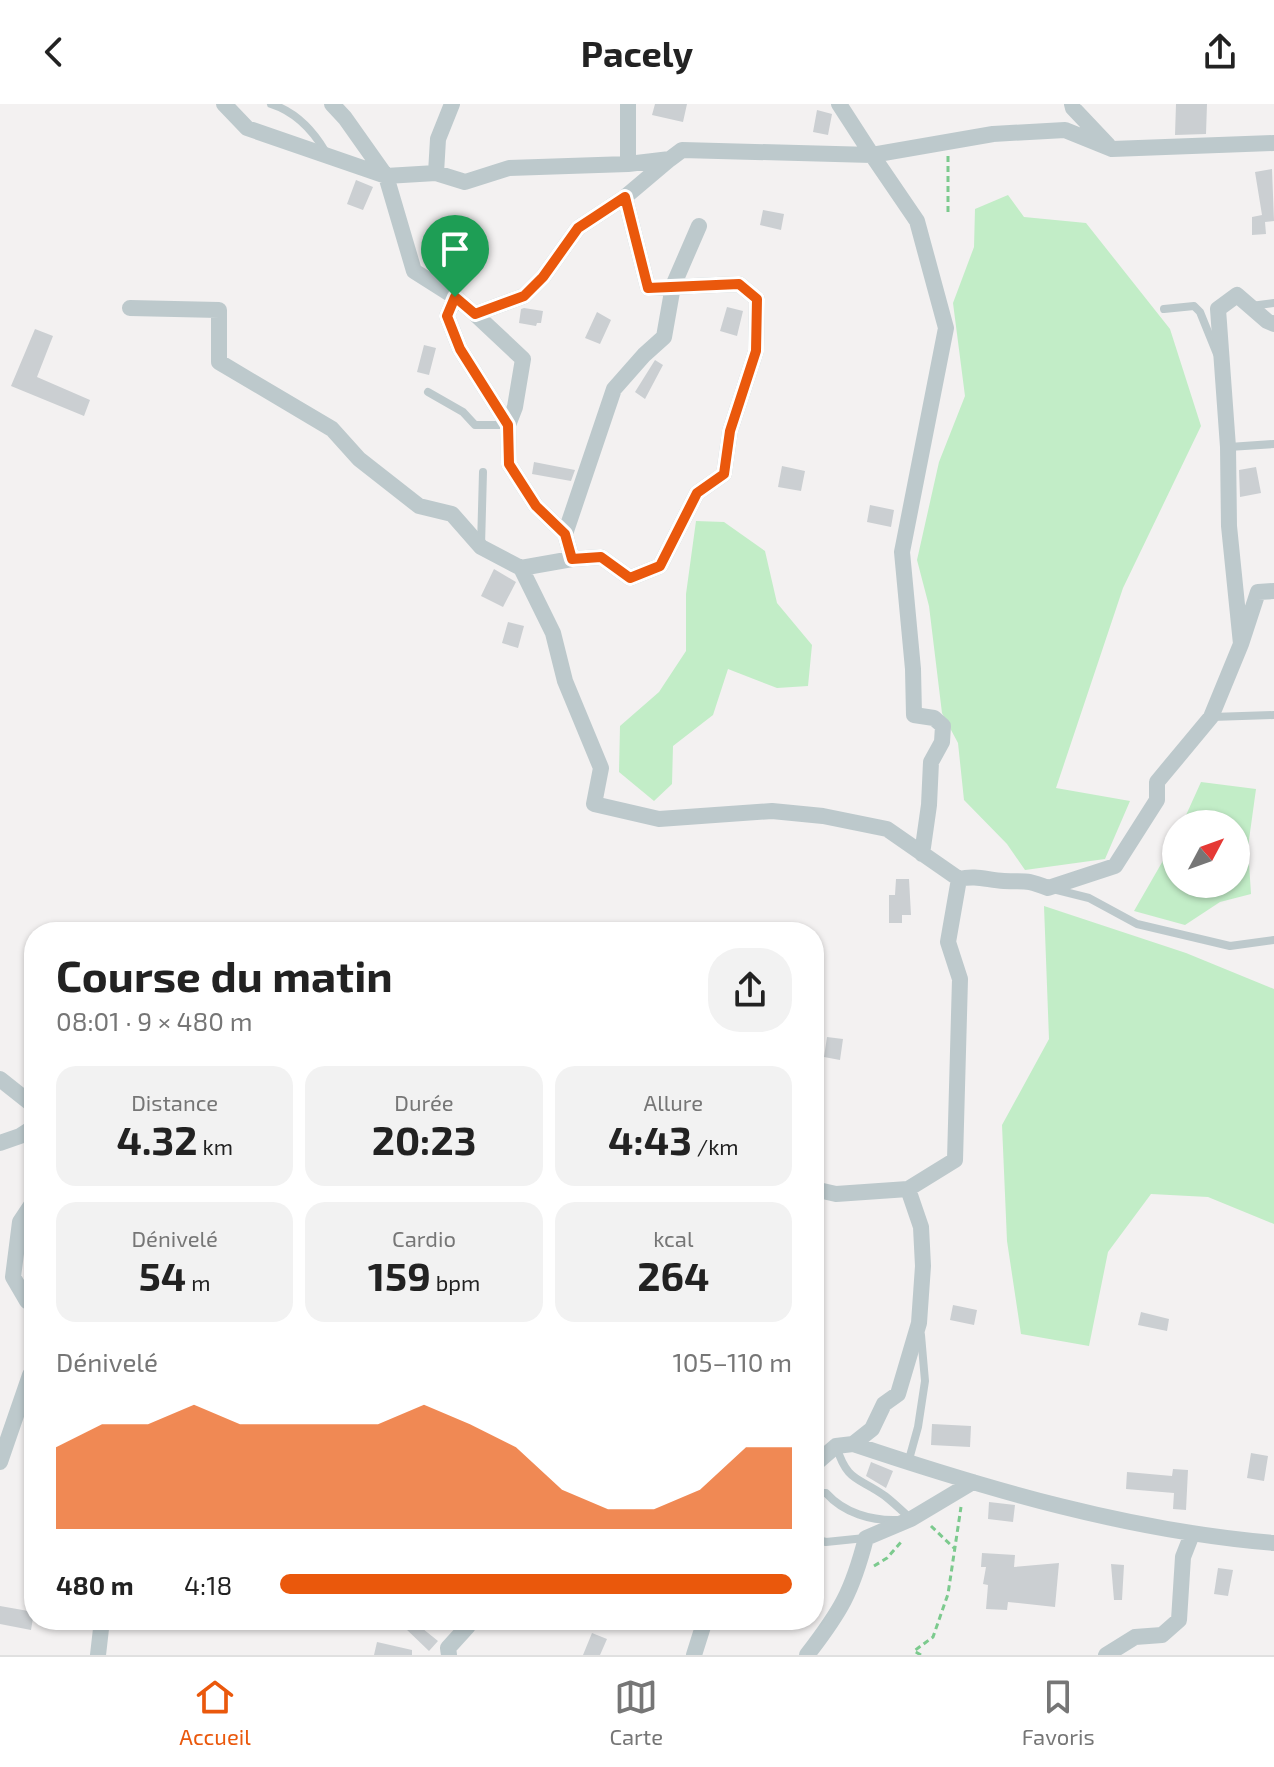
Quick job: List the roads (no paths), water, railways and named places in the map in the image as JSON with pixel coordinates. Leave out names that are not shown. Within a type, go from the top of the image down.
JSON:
[{"type":"street","points":[[224,104],[247,128],[386,176],[436,173],[465,182],[509,168],[628,164],[670,159]]},
{"type":"street","points":[[332,104],[386,176],[414,271],[455,297],[523,359],[515,407],[508,425],[509,464],[536,506],[565,534],[572,559]]},
{"type":"street","points":[[436,173],[438,139],[452,104]]},
{"type":"street","points":[[628,104],[628,164]]},
{"type":"street","points":[[839,104],[917,221],[946,328],[902,552],[914,715],[934,718],[943,726],[942,742],[931,762],[922,854]]},
{"type":"street","points":[[1072,104],[1112,149]]},
{"type":"street","points":[[475,314],[524,296],[543,277],[578,228],[625,197],[682,150],[872,155],[993,134],[1065,130],[1112,149],[1271,146]]},
{"type":"street","points":[[521,568],[601,557],[630,578],[660,566],[697,493],[724,474],[730,431],[756,351],[757,299],[739,284],[648,288],[625,197]]},
{"type":"street","points":[[565,534],[614,389],[664,337],[673,286],[699,226]]},
{"type":"street","points":[[1241,644],[1229,526],[1228,447],[1218,309],[1237,295],[1274,324]]},
{"type":"street","points":[[455,297],[447,316],[460,349],[508,425]]},
{"type":"street","points":[[130,308],[219,310],[219,362],[332,429],[359,459],[419,506],[452,514],[481,547],[521,568],[553,633],[565,681],[601,768],[594,804],[659,819],[772,811],[823,816],[887,829],[959,879],[975,875],[1004,881],[1027,879],[1048,888],[1115,866],[1157,800],[1157,782],[1211,717],[1258,592],[1274,591]]},
{"type":"street","points":[[824,1191],[836,1194],[908,1189],[955,1160],[960,979],[948,942],[959,879]]},
{"type":"street","points":[[0,1079],[24,1098]]},
{"type":"street","points":[[0,1143],[24,1133]]},
{"type":"street","points":[[824,1459],[872,1429],[884,1404],[898,1394],[919,1323],[923,1266],[921,1227],[908,1189]]},
{"type":"street","points":[[24,1216],[20,1222],[13,1277],[24,1296]]},
{"type":"street","points":[[0,1462],[24,1392]]},
{"type":"street","points":[[845,1445],[1066,1509],[1192,1534],[1274,1543]]},
{"type":"street","points":[[807,1655],[839,1614],[856,1578],[866,1538],[911,1519],[973,1482]]},
{"type":"street","points":[[1106,1655],[1135,1637],[1162,1635],[1179,1620],[1183,1557],[1192,1534]]},
{"type":"street","points":[[98,1655],[101,1630]]},
{"type":"street","points":[[449,1655],[448,1648],[464,1630]]},
{"type":"street","points":[[694,1655],[702,1630]]},
{"type":"lane","points":[[271,104],[288,110],[306,126],[327,156]]},
{"type":"lane","points":[[1250,306],[1274,303]]},
{"type":"lane","points":[[1164,309],[1194,306],[1200,312],[1222,362]]},
{"type":"lane","points":[[428,392],[463,412],[475,425],[508,425]]},
{"type":"lane","points":[[1228,447],[1274,444]]},
{"type":"lane","points":[[481,547],[483,472]]},
{"type":"lane","points":[[1211,717],[1274,715]]},
{"type":"lane","points":[[1048,888],[1089,898],[1137,924],[1230,946],[1274,940]]},
{"type":"lane","points":[[908,1463],[918,1427],[925,1381],[919,1323]]},
{"type":"lane","points":[[845,1445],[843,1466],[855,1480],[883,1495],[911,1519]]},
{"type":"lane","points":[[824,1493],[839,1507],[880,1521],[911,1519]]},
{"type":"lane","points":[[824,1542],[866,1538],[880,1521]]}]
